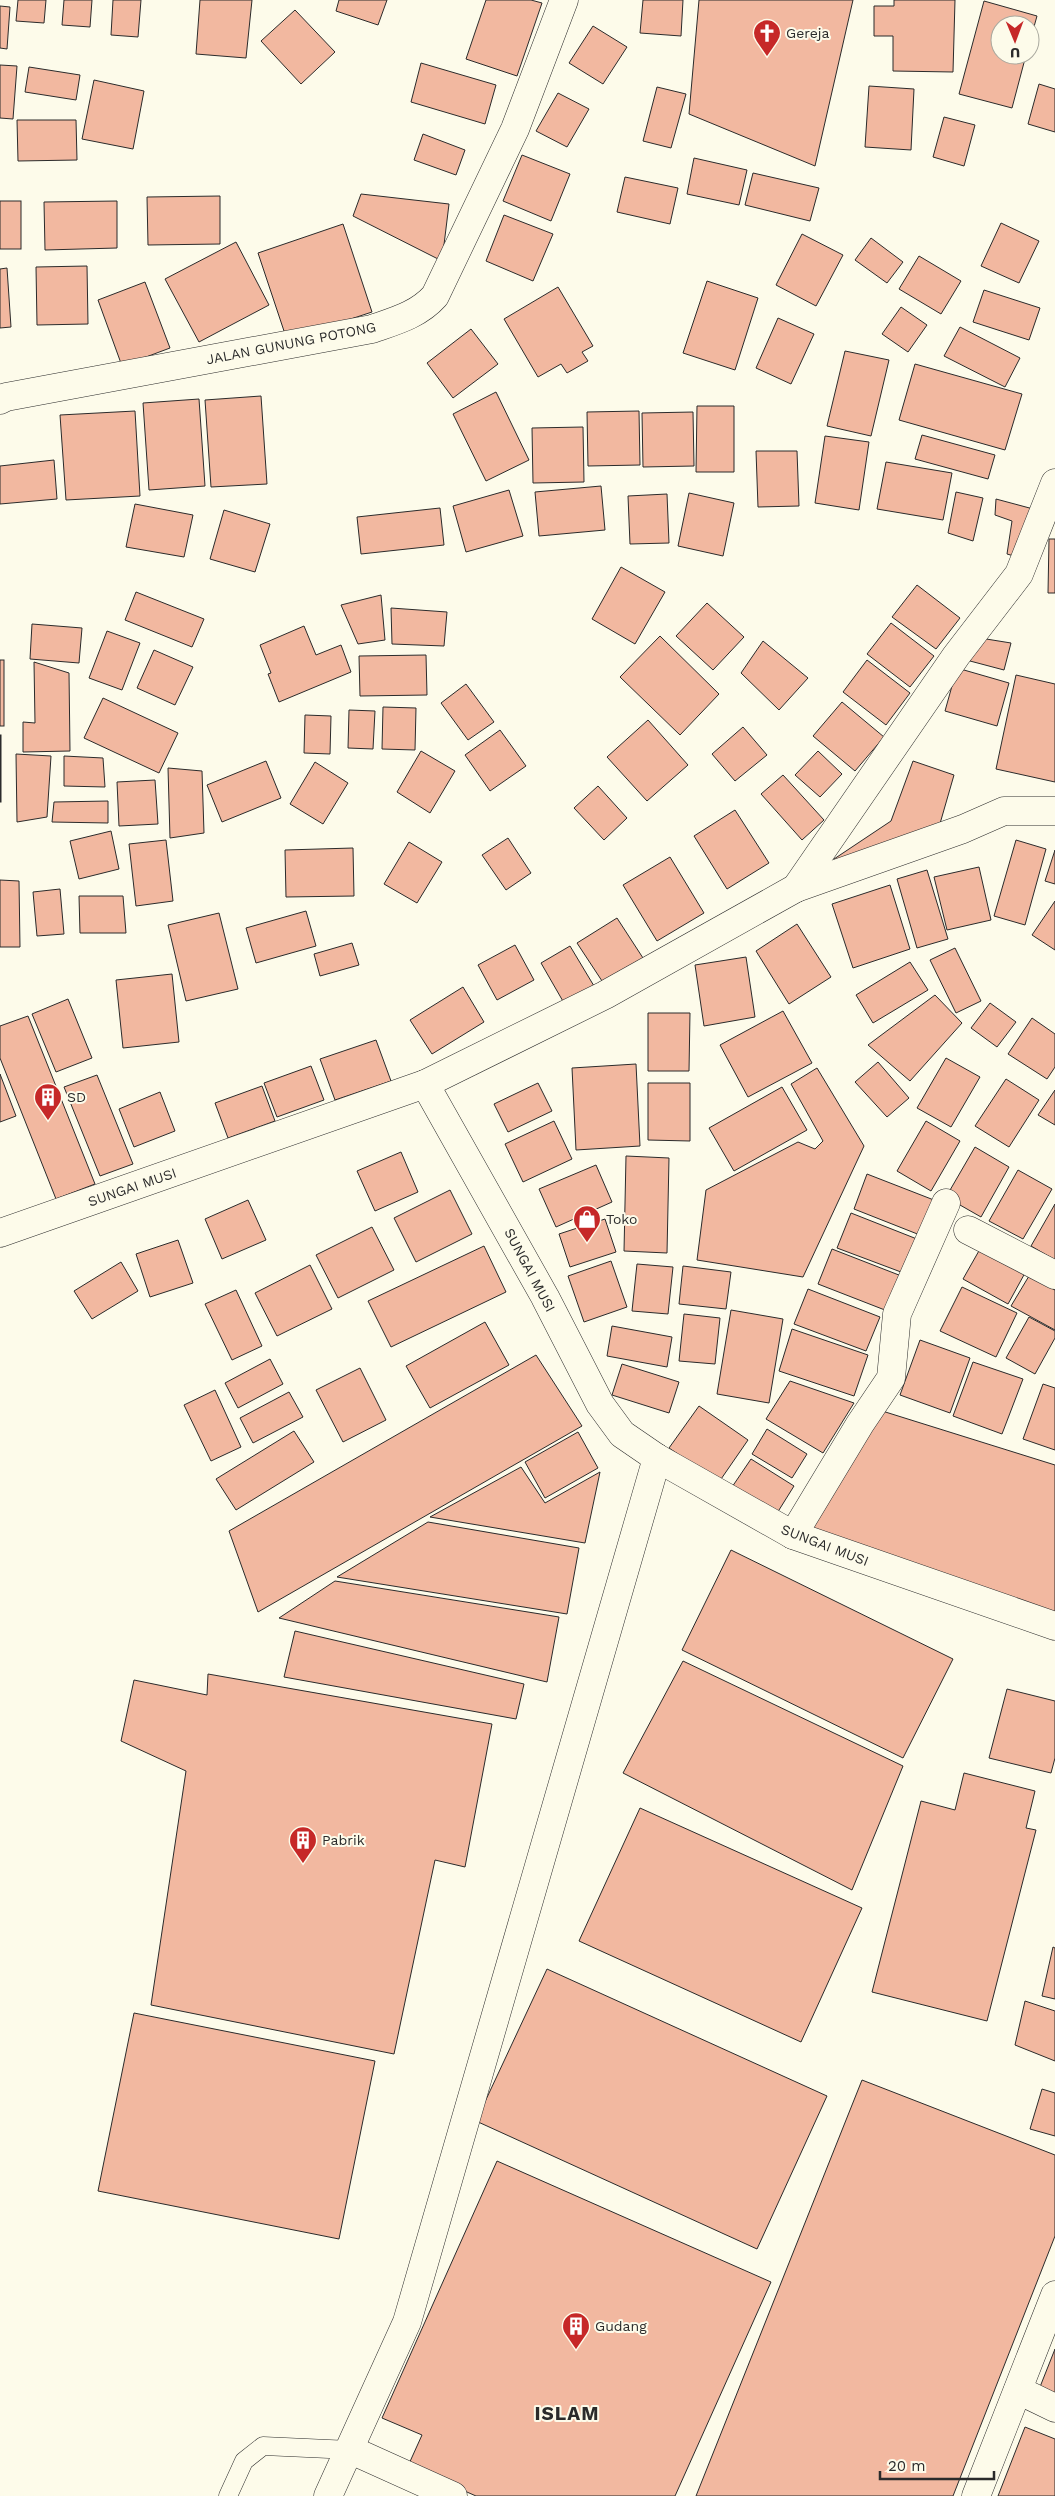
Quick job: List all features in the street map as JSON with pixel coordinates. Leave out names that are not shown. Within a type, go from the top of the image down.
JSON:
[{"type":"street","name":"JALAN GUNUNG POTONG","points":[[0,400],[6,397],[372,329],[410,316],[426,306],[435,296],[515,129],[564,0]]},
{"type":"street","points":[[796,888],[956,656],[1019,574],[1055,483]]},
{"type":"street","points":[[425,1084],[605,995],[796,888],[963,829],[1004,811],[1055,811]]},
{"type":"street","name":"SUNGAI MUSI","points":[[0,1232],[425,1084],[535,1280],[600,1404],[622,1434],[657,1458],[793,1536],[1055,1626]]},
{"type":"street","points":[[793,1536],[860,1424],[891,1378],[897,1314],[946,1203]]},
{"type":"street","points":[[968,1230],[1055,1275]]},
{"type":"street","points":[[328,2496],[351,2450],[406,2322],[657,1458]]},
{"type":"street","points":[[976,2496],[1055,2295]]},
{"type":"street","points":[[1018,2390],[1055,2408]]},
{"type":"street","points":[[351,2450],[453,2496]]},
{"type":"lane","points":[[228,2496],[244,2461],[263,2446],[351,2450]]},
{"type":"building","points":[[18,0],[46,0],[44,23],[16,21]]},
{"type":"building","points":[[64,0],[92,0],[90,27],[62,25]]},
{"type":"building","points":[[113,0],[141,0],[138,37],[111,35]]},
{"type":"building","points":[[200,0],[252,0],[246,58],[196,54]]},
{"type":"building","points":[[339,0],[387,0],[378,25],[336,11]]},
{"type":"building","points":[[486,0],[531,0],[542,3],[517,76],[466,59]]},
{"type":"building","points":[[643,0],[683,0],[681,36],[640,33]]},
{"type":"building","name":"Gereja","points":[[699,0],[853,0],[815,166],[689,114]]},
{"type":"building","points":[[894,0],[955,0],[953,72],[893,71],[893,36],[874,36],[874,6],[894,6]]},
{"type":"building","points":[[984,1],[1033,15],[990,15],[990,65],[1023,65],[1012,108],[959,94]]},
{"type":"building","points":[[0,6],[10,7],[7,49],[0,48]]},
{"type":"building","points":[[295,10],[335,52],[301,84],[261,41]]},
{"type":"building","points":[[593,26],[627,47],[603,84],[569,63]]},
{"type":"building","points":[[421,63],[496,85],[485,124],[411,102]]},
{"type":"building","points":[[0,65],[17,66],[13,119],[0,118]]},
{"type":"building","points":[[29,67],[80,75],[76,100],[25,92]]},
{"type":"building","points":[[94,80],[144,91],[133,149],[82,139]]},
{"type":"building","points":[[1039,84],[1055,89],[1055,132],[1028,124]]},
{"type":"building","points":[[869,86],[914,89],[911,150],[865,147]]},
{"type":"building","points":[[657,87],[686,94],[671,148],[643,141]]},
{"type":"building","points":[[558,93],[589,109],[567,147],[536,131]]},
{"type":"building","points":[[944,117],[975,125],[964,166],[933,157]]},
{"type":"building","points":[[17,120],[76,120],[77,160],[18,161]]},
{"type":"building","points":[[423,134],[465,150],[456,175],[414,160]]},
{"type":"building","points":[[522,155],[570,174],[551,221],[503,201]]},
{"type":"building","points":[[694,158],[747,170],[739,205],[687,194]]},
{"type":"building","points":[[753,173],[819,188],[810,221],[745,205]]},
{"type":"building","points":[[625,177],[678,188],[670,224],[617,212]]},
{"type":"building","points":[[361,194],[449,204],[442,261],[353,216]]},
{"type":"building","points":[[220,196],[220,244],[148,245],[147,197]]},
{"type":"building","points":[[0,201],[21,201],[21,249],[0,249]]},
{"type":"building","points":[[117,201],[117,248],[45,250],[44,202]]},
{"type":"building","points":[[504,215],[553,234],[533,281],[486,261]]},
{"type":"building","points":[[1001,223],[1039,241],[1019,283],[981,266]]},
{"type":"building","points":[[343,224],[372,312],[287,340],[258,253]]},
{"type":"building","points":[[802,234],[843,255],[816,306],[776,285]]},
{"type":"building","points":[[871,238],[903,262],[887,283],[855,260]]},
{"type":"building","points":[[236,242],[269,305],[199,342],[165,279]]},
{"type":"building","points":[[919,256],[961,281],[941,314],[899,289]]},
{"type":"building","points":[[87,266],[88,324],[37,325],[36,267]]},
{"type":"building","points":[[7,268],[11,327],[0,328],[0,269]]},
{"type":"building","points":[[707,281],[758,298],[735,370],[683,353]]},
{"type":"building","points":[[145,282],[170,348],[122,366],[98,300]]},
{"type":"building","points":[[558,287],[593,346],[582,352],[588,361],[567,373],[561,364],[538,377],[504,319]]},
{"type":"building","points":[[984,290],[1040,308],[1029,340],[973,322]]},
{"type":"building","points":[[901,307],[927,325],[908,352],[882,334]]},
{"type":"building","points":[[778,318],[814,334],[791,384],[756,368]]},
{"type":"building","points":[[960,327],[1020,358],[1005,387],[944,356]]},
{"type":"building","points":[[471,329],[498,364],[453,398],[427,363]]},
{"type":"building","points":[[845,351],[889,360],[871,436],[827,426]]},
{"type":"building","points":[[915,364],[1022,394],[1005,450],[899,420]]},
{"type":"building","points":[[496,392],[529,460],[486,481],[453,414]]},
{"type":"building","points":[[261,396],[267,484],[211,487],[205,400]]},
{"type":"building","points":[[199,399],[205,486],[149,490],[143,403]]},
{"type":"building","points":[[697,406],[734,406],[734,472],[696,472]]},
{"type":"building","points":[[135,411],[140,496],[66,500],[60,415]]},
{"type":"building","points":[[639,411],[640,465],[588,466],[587,412]]},
{"type":"building","points":[[693,412],[694,466],[643,467],[642,413]]},
{"type":"building","points":[[583,427],[584,482],[533,483],[532,428]]},
{"type":"building","points":[[922,435],[995,455],[988,479],[915,459]]},
{"type":"building","points":[[825,436],[869,442],[859,510],[815,503]]},
{"type":"building","points":[[756,451],[797,451],[799,506],[758,507]]},
{"type":"building","points":[[54,460],[57,499],[0,504],[0,466]]},
{"type":"building","points":[[886,462],[952,473],[943,520],[877,509]]},
{"type":"building","points":[[601,486],[605,530],[539,536],[535,492]]},
{"type":"building","points":[[509,490],[523,536],[466,552],[453,506]]},
{"type":"building","points":[[956,492],[983,498],[973,541],[948,533]]},
{"type":"building","points":[[689,493],[734,503],[723,556],[678,546]]},
{"type":"building","points":[[667,494],[669,543],[630,544],[628,496]]},
{"type":"building","points":[[996,499],[1037,510],[1021,558],[1007,554],[1012,521],[995,515]]},
{"type":"building","points":[[135,504],[193,515],[184,557],[126,547]]},
{"type":"building","points":[[440,508],[444,545],[361,554],[357,517]]},
{"type":"building","points":[[224,510],[270,524],[255,572],[210,559]]},
{"type":"building","points":[[1049,539],[1055,539],[1055,593],[1048,593]]},
{"type":"building","points":[[621,567],[665,592],[635,644],[592,619]]},
{"type":"building","points":[[917,585],[960,618],[936,649],[892,617]]},
{"type":"building","points":[[136,592],[204,619],[192,647],[125,620]]},
{"type":"building","points":[[381,595],[385,640],[358,644],[341,605]]},
{"type":"building","points":[[707,603],[744,637],[713,670],[676,636]]},
{"type":"building","points":[[391,608],[447,612],[444,646],[392,644]]},
{"type":"building","points":[[891,623],[934,656],[910,687],[867,654]]},
{"type":"building","points":[[32,624],[82,628],[79,663],[30,659]]},
{"type":"building","points":[[304,626],[316,655],[341,645],[351,672],[279,702],[268,674],[271,673],[260,645]]},
{"type":"building","points":[[107,631],[140,643],[122,690],[89,678]]},
{"type":"building","points":[[660,636],[719,694],[680,735],[620,677]]},
{"type":"building","points":[[980,638],[1011,643],[1004,670],[970,661]]},
{"type":"building","points":[[763,641],[808,678],[779,710],[741,673]]},
{"type":"building","points":[[154,650],[193,667],[175,705],[137,688]]},
{"type":"building","points":[[426,655],[427,695],[360,696],[359,656]]},
{"type":"building","points":[[0,660],[4,660],[4,726],[0,726]]},
{"type":"building","points":[[867,660],[910,693],[886,725],[843,692]]},
{"type":"building","points":[[34,662],[69,673],[70,751],[23,752],[23,722],[35,723]]},
{"type":"building","points":[[957,668],[1009,683],[997,726],[945,711]]},
{"type":"building","points":[[1016,675],[1055,684],[1055,782],[996,769]]},
{"type":"building","points":[[466,684],[494,722],[468,740],[441,703]]},
{"type":"building","points":[[103,698],[178,733],[159,773],[84,738]]},
{"type":"building","points":[[842,702],[884,737],[855,771],[813,736]]},
{"type":"building","points":[[383,707],[416,708],[415,750],[382,749]]},
{"type":"building","points":[[349,710],[375,711],[373,749],[348,748]]},
{"type":"building","points":[[305,715],[331,716],[330,754],[304,753]]},
{"type":"building","points":[[648,720],[688,765],[647,801],[607,757]]},
{"type":"building","points":[[743,727],[767,755],[735,781],[712,754]]},
{"type":"building","points":[[500,730],[526,766],[490,791],[465,755]]},
{"type":"building","points":[[1,735],[1,802],[0,802]]},
{"type":"building","points":[[421,751],[455,771],[430,813],[397,792]]},
{"type":"building","points":[[818,751],[842,774],[820,797],[795,775]]},
{"type":"building","points":[[16,754],[51,756],[47,817],[17,822]]},
{"type":"building","points":[[64,756],[103,758],[105,787],[64,786]]},
{"type":"building","points":[[266,761],[281,798],[222,822],[207,785]]},
{"type":"building","points":[[913,761],[954,775],[937,834],[841,868],[834,859],[891,821]]},
{"type":"building","points":[[315,762],[348,783],[323,824],[290,804]]},
{"type":"building","points":[[168,768],[202,771],[204,833],[170,838]]},
{"type":"building","points":[[783,775],[824,820],[802,840],[761,794]]},
{"type":"building","points":[[155,780],[158,824],[119,826],[117,782]]},
{"type":"building","points":[[598,786],[627,818],[604,840],[574,808]]},
{"type":"building","points":[[108,801],[108,823],[52,822],[54,802]]},
{"type":"building","points":[[735,810],[769,863],[727,889],[694,836]]},
{"type":"building","points":[[111,831],[119,869],[79,879],[70,841]]},
{"type":"building","points":[[508,838],[531,873],[506,890],[482,855]]},
{"type":"building","points":[[166,840],[173,901],[136,906],[129,844]]},
{"type":"building","points":[[1016,840],[1046,849],[1025,925],[994,916]]},
{"type":"building","points":[[409,842],[442,862],[417,903],[384,884]]},
{"type":"building","points":[[353,848],[354,896],[286,897],[285,850]]},
{"type":"building","points":[[1055,850],[1055,884],[1045,881]]},
{"type":"building","points":[[670,857],[704,913],[657,941],[623,885]]},
{"type":"building","points":[[979,867],[991,920],[947,930],[934,877]]},
{"type":"building","points":[[927,870],[948,939],[917,948],[897,879]]},
{"type":"building","points":[[0,880],[19,881],[20,947],[0,947]]},
{"type":"building","points":[[890,885],[910,949],[853,968],[832,904]]},
{"type":"building","points":[[60,889],[64,934],[37,936],[33,892]]},
{"type":"building","points":[[79,896],[123,896],[126,933],[80,933]]},
{"type":"building","points":[[1055,901],[1055,950],[1032,935]]},
{"type":"building","points":[[306,911],[316,946],[256,963],[246,928]]},
{"type":"building","points":[[219,913],[238,989],[186,1001],[168,925]]},
{"type":"building","points":[[617,918],[643,958],[604,984],[577,943]]},
{"type":"building","points":[[797,924],[831,977],[789,1004],[756,951]]},
{"type":"building","points":[[352,943],[359,965],[320,976],[314,954]]},
{"type":"building","points":[[515,945],[534,980],[497,1000],[478,965]]},
{"type":"building","points":[[570,946],[594,986],[564,1003],[541,963]]},
{"type":"building","points":[[955,948],[981,1001],[956,1013],[930,960]]},
{"type":"building","points":[[746,957],[755,1017],[704,1026],[695,965]]},
{"type":"building","points":[[910,962],[928,990],[873,1023],[856,995]]},
{"type":"building","points":[[172,974],[179,1042],[123,1048],[116,980]]},
{"type":"building","points":[[463,987],[484,1022],[432,1054],[410,1020]]},
{"type":"building","points":[[935,995],[962,1023],[910,1081],[868,1045]]},
{"type":"building","points":[[68,999],[92,1058],[56,1072],[32,1014]]},
{"type":"building","points":[[990,1003],[1016,1022],[997,1047],[971,1028]]},
{"type":"building","points":[[783,1011],[812,1063],[748,1097],[720,1045]]},
{"type":"building","points":[[648,1013],[690,1013],[689,1071],[648,1071]]},
{"type":"building","name":"SD","points":[[28,1016],[95,1184],[56,1199],[0,1058],[0,1026]]},
{"type":"building","points":[[1032,1018],[1055,1034],[1055,1067],[1047,1079],[1008,1054]]},
{"type":"building","points":[[376,1040],[391,1081],[335,1100],[320,1059]]},
{"type":"building","points":[[946,1058],[980,1077],[951,1127],[917,1108]]},
{"type":"building","points":[[878,1062],[909,1098],[887,1117],[855,1082]]},
{"type":"building","points":[[636,1064],[640,1146],[576,1150],[572,1068]]},
{"type":"building","points":[[311,1066],[324,1100],[277,1117],[264,1083]]},
{"type":"building","points":[[817,1068],[864,1146],[803,1277],[697,1260],[706,1190],[798,1142],[815,1149],[823,1141],[791,1084]]},
{"type":"building","points":[[0,1074],[16,1116],[0,1122]]},
{"type":"building","points":[[97,1075],[133,1164],[100,1176],[64,1087]]},
{"type":"building","points":[[1006,1079],[1039,1100],[1009,1147],[975,1126]]},
{"type":"building","points":[[538,1083],[552,1111],[508,1132],[494,1104]]},
{"type":"building","points":[[648,1083],[690,1083],[690,1141],[648,1140]]},
{"type":"building","points":[[262,1086],[275,1121],[228,1138],[215,1103]]},
{"type":"building","points":[[782,1087],[807,1130],[734,1171],[709,1128]]},
{"type":"building","points":[[1055,1090],[1055,1125],[1038,1115]]},
{"type":"building","points":[[160,1092],[175,1131],[134,1147],[119,1109]]},
{"type":"building","points":[[554,1121],[572,1159],[523,1182],[505,1144]]},
{"type":"building","points":[[926,1121],[960,1141],[931,1191],[897,1171]]},
{"type":"building","points":[[975,1147],[1009,1167],[981,1217],[946,1197]]},
{"type":"building","points":[[401,1152],[418,1192],[375,1211],[357,1171]]},
{"type":"building","points":[[626,1156],[669,1158],[667,1253],[624,1251]]},
{"type":"building","points":[[596,1165],[612,1202],[556,1227],[539,1189]]},
{"type":"building","points":[[1018,1170],[1052,1189],[1023,1239],[989,1221]]},
{"type":"building","points":[[867,1174],[939,1202],[925,1237],[854,1209]]},
{"type":"building","points":[[450,1190],[472,1234],[416,1262],[394,1218]]},
{"type":"building","points":[[248,1200],[266,1240],[222,1259],[205,1219]]},
{"type":"building","points":[[1055,1204],[1055,1260],[1031,1246]]},
{"type":"building","points":[[851,1213],[922,1241],[909,1275],[837,1248]]},
{"type":"building","name":"Toko","points":[[605,1219],[616,1252],[570,1267],[559,1234]]},
{"type":"building","points":[[372,1227],[394,1270],[338,1298],[316,1255]]},
{"type":"building","points":[[178,1240],[193,1283],[150,1297],[136,1254]]},
{"type":"building","points":[[484,1246],[506,1292],[391,1347],[368,1301]]},
{"type":"building","points":[[832,1249],[904,1277],[890,1312],[818,1284]]},
{"type":"building","points":[[980,1249],[1025,1273],[1008,1304],[963,1279]]},
{"type":"building","points":[[611,1261],[627,1307],[584,1322],[568,1276]]},
{"type":"building","points":[[121,1262],[138,1291],[92,1319],[74,1291]]},
{"type":"building","points":[[637,1264],[673,1267],[668,1314],[632,1311]]},
{"type":"building","points":[[310,1265],[332,1309],[277,1336],[255,1293]]},
{"type":"building","points":[[683,1266],[731,1272],[726,1309],[679,1304]]},
{"type":"building","points":[[1029,1276],[1055,1290],[1055,1330],[1011,1306]]},
{"type":"building","points":[[962,1287],[1017,1313],[996,1357],[940,1331]]},
{"type":"building","points":[[808,1289],[880,1317],[866,1351],[794,1324]]},
{"type":"building","points":[[236,1290],[262,1346],[232,1360],[205,1304]]},
{"type":"building","points":[[731,1310],[783,1319],[769,1403],[717,1394]]},
{"type":"building","points":[[684,1314],[720,1318],[715,1364],[679,1361]]},
{"type":"building","points":[[1029,1317],[1055,1331],[1055,1338],[1035,1374],[1006,1358]]},
{"type":"building","points":[[485,1322],[509,1365],[430,1408],[406,1366]]},
{"type":"building","points":[[612,1326],[672,1337],[667,1367],[607,1356]]},
{"type":"building","points":[[792,1329],[868,1355],[854,1396],[779,1371]]},
{"type":"building","points":[[920,1340],[970,1358],[950,1413],[900,1395]]},
{"type":"building","points":[[536,1355],[582,1426],[258,1612],[229,1531]]},
{"type":"building","points":[[270,1359],[283,1384],[238,1408],[225,1383]]},
{"type":"building","points":[[973,1362],[1023,1379],[1002,1434],[953,1416]]},
{"type":"building","points":[[622,1364],[679,1382],[669,1413],[612,1395]]},
{"type":"building","points":[[360,1368],[386,1420],[343,1442],[316,1390]]},
{"type":"building","points":[[790,1381],[854,1403],[823,1453],[766,1419]]},
{"type":"building","points":[[1043,1384],[1055,1388],[1055,1450],[1023,1439]]},
{"type":"building","points":[[215,1390],[241,1447],[211,1461],[184,1405]]},
{"type":"building","points":[[289,1392],[303,1417],[253,1443],[240,1418]]},
{"type":"building","points":[[699,1406],[748,1440],[719,1482],[669,1448]]},
{"type":"building","points":[[879,1410],[1055,1465],[1055,1624],[803,1535]]},
{"type":"building","points":[[767,1429],[807,1454],[792,1478],[752,1454]]},
{"type":"building","points":[[294,1431],[314,1462],[236,1510],[216,1479]]},
{"type":"building","points":[[578,1432],[598,1468],[545,1498],[525,1462]]},
{"type":"building","points":[[751,1459],[794,1486],[774,1518],[730,1490]]},
{"type":"building","points":[[521,1467],[545,1503],[600,1472],[585,1543],[430,1517]]},
{"type":"building","points":[[428,1522],[579,1548],[567,1614],[337,1577]]},
{"type":"building","points":[[731,1550],[953,1659],[903,1758],[682,1650]]},
{"type":"building","points":[[335,1581],[559,1617],[547,1682],[279,1618]]},
{"type":"building","points":[[295,1631],[524,1684],[516,1719],[284,1677]]},
{"type":"building","points":[[683,1661],[903,1766],[852,1890],[623,1773]]},
{"type":"building","name":"Pabrik","points":[[208,1674],[492,1724],[465,1867],[435,1860],[394,2054],[151,2005],[186,1771],[121,1741],[134,1680],[207,1695]]},
{"type":"building","points":[[1007,1689],[1055,1701],[1055,1758],[1051,1773],[989,1758]]},
{"type":"building","points":[[964,1773],[1035,1791],[1026,1828],[1036,1830],[987,2021],[872,1992],[921,1801],[955,1810]]},
{"type":"building","points":[[640,1808],[862,1908],[801,2042],[579,1941]]},
{"type":"building","points":[[1053,1947],[1055,1948],[1055,1999],[1042,1996]]},
{"type":"building","points":[[547,1969],[827,2096],[757,2249],[476,2121]]},
{"type":"building","points":[[1025,2001],[1055,2011],[1055,2061],[1015,2045]]},
{"type":"building","points":[[134,2013],[375,2061],[339,2239],[98,2191]]},
{"type":"building","points":[[862,2080],[1055,2155],[1055,2236],[953,2496],[696,2496]]},
{"type":"building","points":[[1042,2089],[1055,2093],[1055,2136],[1030,2129]]},
{"type":"building","name":"Gudang","points":[[497,2161],[771,2282],[675,2496],[476,2496],[408,2466],[422,2435],[382,2418]]},
{"type":"building","points":[[1055,2349],[1055,2405],[1036,2397]]},
{"type":"building","points":[[1025,2427],[1055,2439],[1055,2496],[998,2496]]},
{"type":"place","name":"Gereja","points":[[767,57]]},
{"type":"place","name":"SD","points":[[48,1121]]},
{"type":"place","name":"Toko","points":[[587,1243]]},
{"type":"place","name":"Pabrik","points":[[303,1864]]},
{"type":"place","name":"Gudang","points":[[576,2350]]},
{"type":"district","name":"ISLAM","points":[[567,2413]]}]
